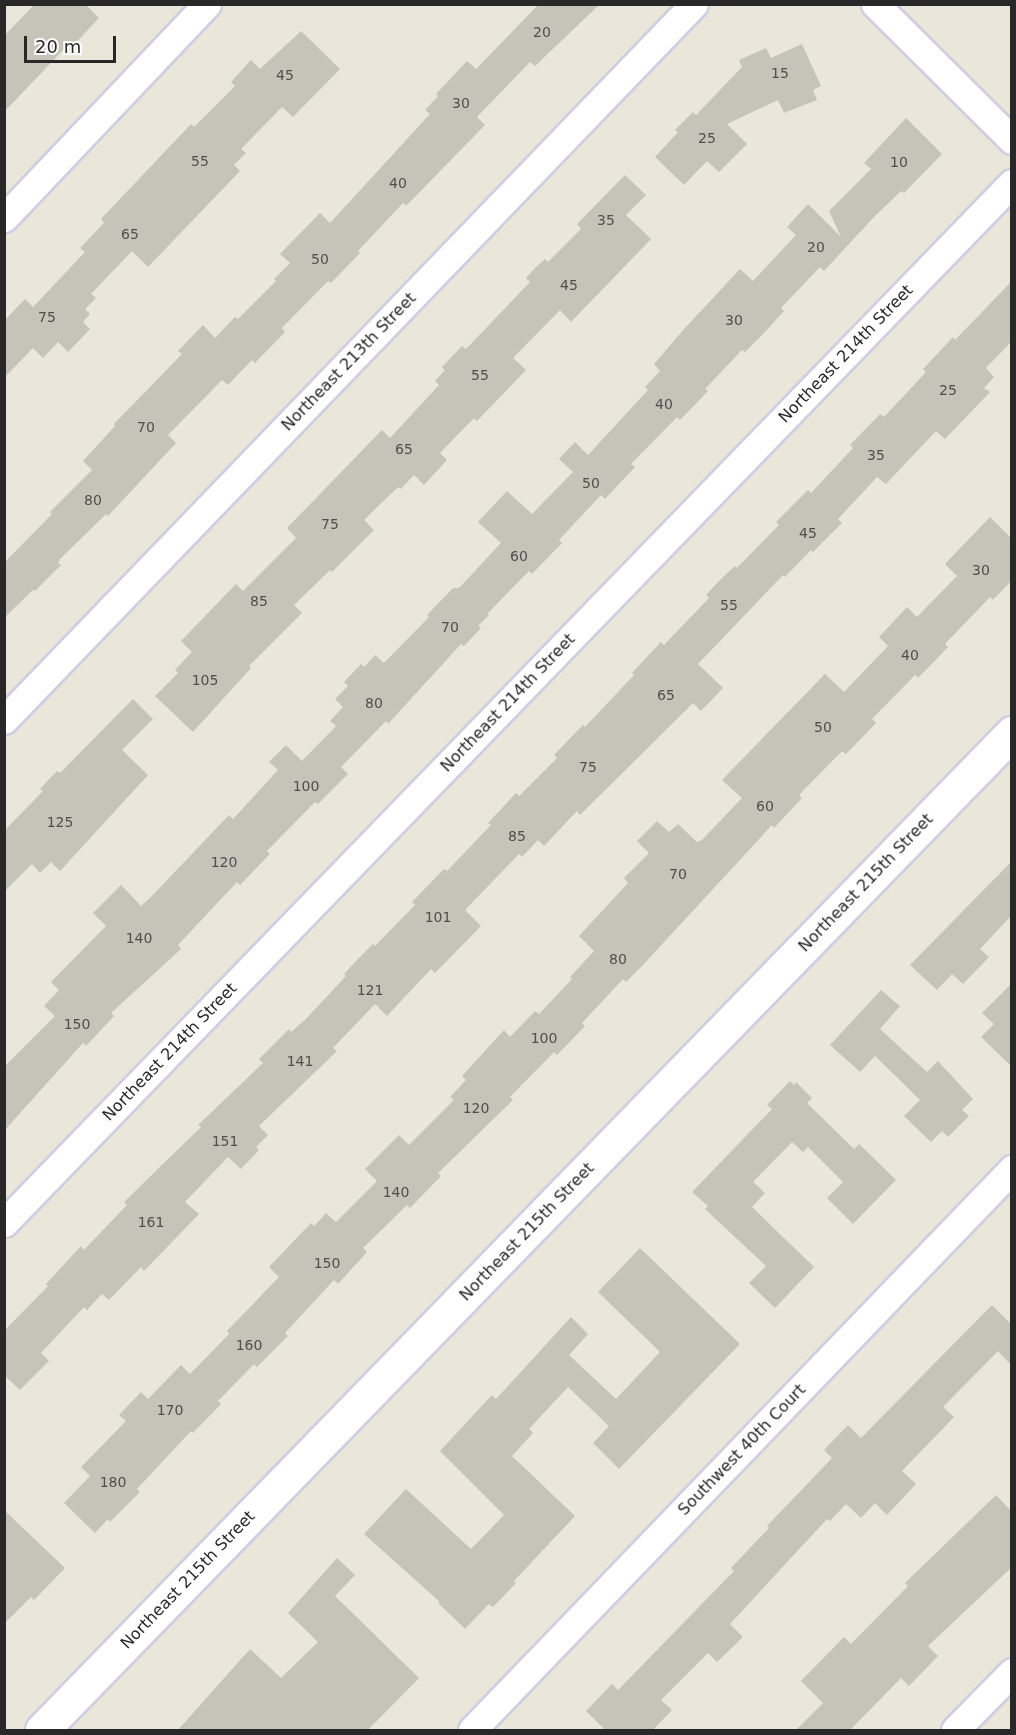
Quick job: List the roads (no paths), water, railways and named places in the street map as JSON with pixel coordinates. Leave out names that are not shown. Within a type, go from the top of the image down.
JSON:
[{"type":"street","points":[[4,218],[207,4]]},
{"type":"street","name":"Northeast 213th Street","points":[[4,720],[694,4]]},
{"type":"street","points":[[875,4],[1011,140]]},
{"type":"street","name":"Northeast 214th Street","points":[[4,1223],[1011,183]]},
{"type":"street","name":"Northeast 215th Street","points":[[42,1731],[1011,733]]},
{"type":"street","name":"Southwest 40th Court","points":[[472,1731],[1011,1168]]},
{"type":"street","points":[[955,1731],[1011,1672]]}]
